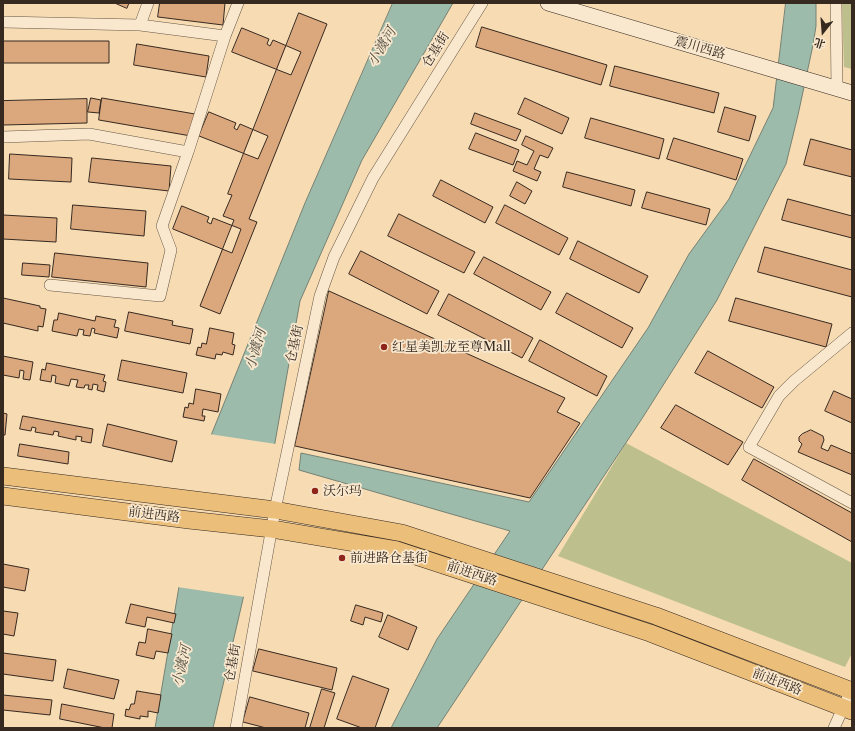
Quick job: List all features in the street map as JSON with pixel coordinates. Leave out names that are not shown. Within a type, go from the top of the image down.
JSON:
[{"type":"main road","name":"前进西路","points":[[3,476],[270,510],[402,532],[656,616],[852,690]]},
{"type":"main road","name":"前进西路","points":[[3,496],[189,520],[266,528],[397,550],[650,633],[848,709]]},
{"type":"street","points":[[140,25],[148,3]]},
{"type":"street","points":[[50,285],[160,296],[170,250],[162,226],[188,152],[225,36],[238,3]]},
{"type":"street","name":"仓基街","points":[[236,728],[266,528],[320,296],[334,257],[373,178],[482,3]]},
{"type":"street","name":"震川西路","points":[[548,3],[852,93]]},
{"type":"street","points":[[836,3],[837,89]]},
{"type":"street","points":[[3,22],[140,25],[225,36]]},
{"type":"street","points":[[3,137],[89,134],[188,152]]},
{"type":"street","points":[[852,333],[794,381],[779,396],[749,447],[852,503]]},
{"type":"street","points":[[834,728],[848,709],[852,690]]},
{"type":"green space","points":[[842,3],[852,3],[852,69],[844,67]]},
{"type":"green space","points":[[626,443],[852,563],[852,653],[845,667],[558,556]]},
{"type":"water","name":"小澞河","points":[[393,3],[453,3],[362,160],[300,301],[274,448],[246,586],[213,728],[155,728],[182,569],[210,438],[305,203]]},
{"type":"water","points":[[786,3],[816,3],[816,26],[813,45],[798,115],[786,164],[717,300],[643,417],[437,728],[391,728],[437,639],[510,531],[299,470],[301,453],[529,502],[648,328],[689,254],[729,199],[773,108]]},
{"type":"pier","points":[[209,434],[276,444],[245,597],[177,587]]},
{"type":"building","points":[[115,3],[129,3],[127,8]]},
{"type":"building","points":[[160,3],[225,3],[223,25],[158,17]]},
{"type":"building","points":[[299,13],[327,24],[249,219],[257,222],[220,314],[200,306],[234,220],[223,216],[232,195],[228,194]]},
{"type":"building","points":[[482,27],[607,65],[601,85],[476,47]]},
{"type":"building","points":[[242,28],[269,39],[267,44],[270,46],[273,40],[301,52],[291,75],[232,52]]},
{"type":"building","points":[[3,41],[109,41],[109,63],[3,63]]},
{"type":"building","points":[[137,44],[209,56],[206,77],[134,65]]},
{"type":"building","points":[[615,66],[719,93],[714,113],[610,86]]},
{"type":"building","points":[[91,98],[101,100],[99,113],[88,112]]},
{"type":"building","points":[[102,98],[195,114],[191,136],[99,120]]},
{"type":"building","points":[[525,98],[569,118],[562,134],[518,114]]},
{"type":"building","points":[[87,99],[87,123],[3,125],[3,101]]},
{"type":"building","points":[[725,107],[756,116],[749,141],[718,132]]},
{"type":"building","points":[[209,112],[236,123],[234,128],[237,130],[240,124],[268,136],[258,159],[199,136]]},
{"type":"building","points":[[475,113],[521,130],[516,141],[471,124]]},
{"type":"building","points":[[591,118],[664,139],[659,159],[585,138]]},
{"type":"building","points":[[476,133],[519,150],[513,165],[469,149]]},
{"type":"building","points":[[526,136],[553,148],[548,158],[540,155],[534,169],[541,172],[537,181],[513,171],[517,161],[527,165],[534,151],[522,145]]},
{"type":"building","points":[[674,138],[743,159],[736,180],[667,159]]},
{"type":"building","points":[[811,139],[852,150],[852,177],[804,165]]},
{"type":"building","points":[[10,154],[72,158],[71,182],[9,179]]},
{"type":"building","points":[[92,158],[171,166],[169,191],[89,182]]},
{"type":"building","points":[[567,172],[635,190],[631,206],[563,187]]},
{"type":"building","points":[[441,180],[493,207],[485,223],[433,196]]},
{"type":"building","points":[[517,182],[532,191],[525,204],[510,196]]},
{"type":"building","points":[[647,192],[710,209],[706,225],[642,208]]},
{"type":"building","points":[[788,199],[852,216],[852,238],[782,220]]},
{"type":"building","points":[[73,205],[146,211],[144,236],[71,229]]},
{"type":"building","points":[[505,205],[568,238],[559,255],[496,223]]},
{"type":"building","points":[[182,206],[209,217],[207,222],[211,224],[213,218],[241,229],[232,253],[173,229]]},
{"type":"building","points":[[399,214],[475,252],[464,273],[388,236]]},
{"type":"building","points":[[3,215],[57,218],[56,242],[3,239]]},
{"type":"building","points":[[578,241],[648,276],[639,293],[570,259]]},
{"type":"building","points":[[765,247],[852,270],[852,297],[758,272]]},
{"type":"building","points":[[361,251],[439,291],[427,314],[349,274]]},
{"type":"building","points":[[55,253],[148,263],[146,287],[52,277]]},
{"type":"building","points":[[484,257],[551,292],[541,310],[474,274]]},
{"type":"building","points":[[23,263],[50,265],[49,277],[22,275]]},
{"type":"building","name":"红星美凯龙至尊Mall","points":[[329,291],[565,398],[557,412],[580,423],[530,498],[295,446]]},
{"type":"building","points":[[567,293],[633,328],[622,348],[556,313]]},
{"type":"building","points":[[449,294],[533,338],[522,358],[438,315]]},
{"type":"building","points":[[3,298],[40,306],[40,308],[46,309],[43,327],[38,326],[38,331],[3,323]]},
{"type":"building","points":[[736,298],[832,324],[826,347],[729,321]]},
{"type":"building","points":[[129,312],[173,321],[172,325],[193,329],[190,344],[125,331]]},
{"type":"building","points":[[59,313],[95,321],[96,316],[116,320],[114,327],[119,328],[117,338],[94,333],[95,329],[92,328],[90,336],[83,335],[84,330],[79,329],[77,336],[52,331],[54,320],[57,320]]},
{"type":"building","points":[[210,328],[234,333],[232,344],[235,345],[233,355],[223,352],[222,355],[216,354],[215,359],[196,355],[198,347],[201,348],[202,343],[206,344]]},
{"type":"building","points":[[540,340],[607,376],[597,396],[529,361]]},
{"type":"building","points":[[708,351],[774,387],[762,408],[695,373]]},
{"type":"building","points":[[3,356],[33,362],[30,380],[23,379],[24,371],[20,370],[19,378],[3,375]]},
{"type":"building","points":[[122,360],[187,373],[183,393],[118,380]]},
{"type":"building","points":[[47,363],[105,375],[103,381],[106,382],[104,392],[97,390],[98,385],[93,384],[92,390],[88,389],[89,385],[85,385],[84,388],[76,387],[78,380],[71,379],[69,386],[55,383],[56,376],[52,375],[51,382],[40,380],[42,369],[45,370]]},
{"type":"building","points":[[196,389],[221,394],[218,412],[203,409],[202,416],[205,416],[204,421],[183,417],[185,407],[188,408],[189,403],[193,404]]},
{"type":"building","points":[[834,391],[852,399],[852,423],[825,411]]},
{"type":"building","points":[[676,405],[743,442],[728,465],[661,428]]},
{"type":"building","points":[[3,413],[7,414],[5,435],[3,435]]},
{"type":"building","points":[[23,416],[93,429],[91,443],[81,441],[82,437],[76,436],[76,440],[58,436],[59,432],[54,431],[53,435],[35,432],[36,428],[32,427],[31,431],[20,429]]},
{"type":"building","points":[[108,424],[177,441],[172,462],[103,446]]},
{"type":"building","points":[[811,430],[823,436],[824,440],[821,448],[828,451],[831,445],[852,454],[852,475],[798,452],[802,444],[799,441],[799,437]]},
{"type":"building","points":[[20,444],[69,452],[68,464],[18,456]]},
{"type":"building","points":[[754,459],[852,513],[852,542],[742,480]]},
{"type":"building","points":[[3,564],[29,569],[25,591],[3,587]]},
{"type":"building","points":[[131,604],[176,614],[174,623],[147,617],[145,627],[126,623]]},
{"type":"building","points":[[356,605],[383,613],[381,622],[365,617],[363,625],[351,621]]},
{"type":"building","points":[[3,611],[18,613],[14,636],[3,634]]},
{"type":"building","points":[[388,615],[417,627],[408,650],[379,637]]},
{"type":"building","points":[[148,629],[172,634],[168,653],[156,651],[154,659],[136,655],[139,642],[145,643]]},
{"type":"building","points":[[259,649],[337,668],[332,690],[253,671]]},
{"type":"building","points":[[3,653],[56,660],[53,681],[3,674]]},
{"type":"building","points":[[68,669],[119,680],[114,699],[64,688]]},
{"type":"building","points":[[353,676],[389,689],[375,728],[362,728],[337,719]]},
{"type":"building","points":[[322,689],[335,693],[324,728],[310,728]]},
{"type":"building","points":[[137,691],[161,695],[158,713],[148,711],[148,717],[140,716],[140,719],[125,716],[126,709],[129,710],[131,704],[134,704]]},
{"type":"building","points":[[3,695],[52,700],[50,715],[3,710]]},
{"type":"building","points":[[250,697],[309,713],[305,728],[266,728],[243,722]]},
{"type":"building","points":[[62,704],[114,714],[112,728],[60,719]]},
{"type":"place","name":"红星美凯龙至尊Mall","points":[[384,347]]},
{"type":"place","name":"沃尔玛","points":[[315,491]]},
{"type":"place","name":"前进路仓基街","points":[[342,558]]}]
